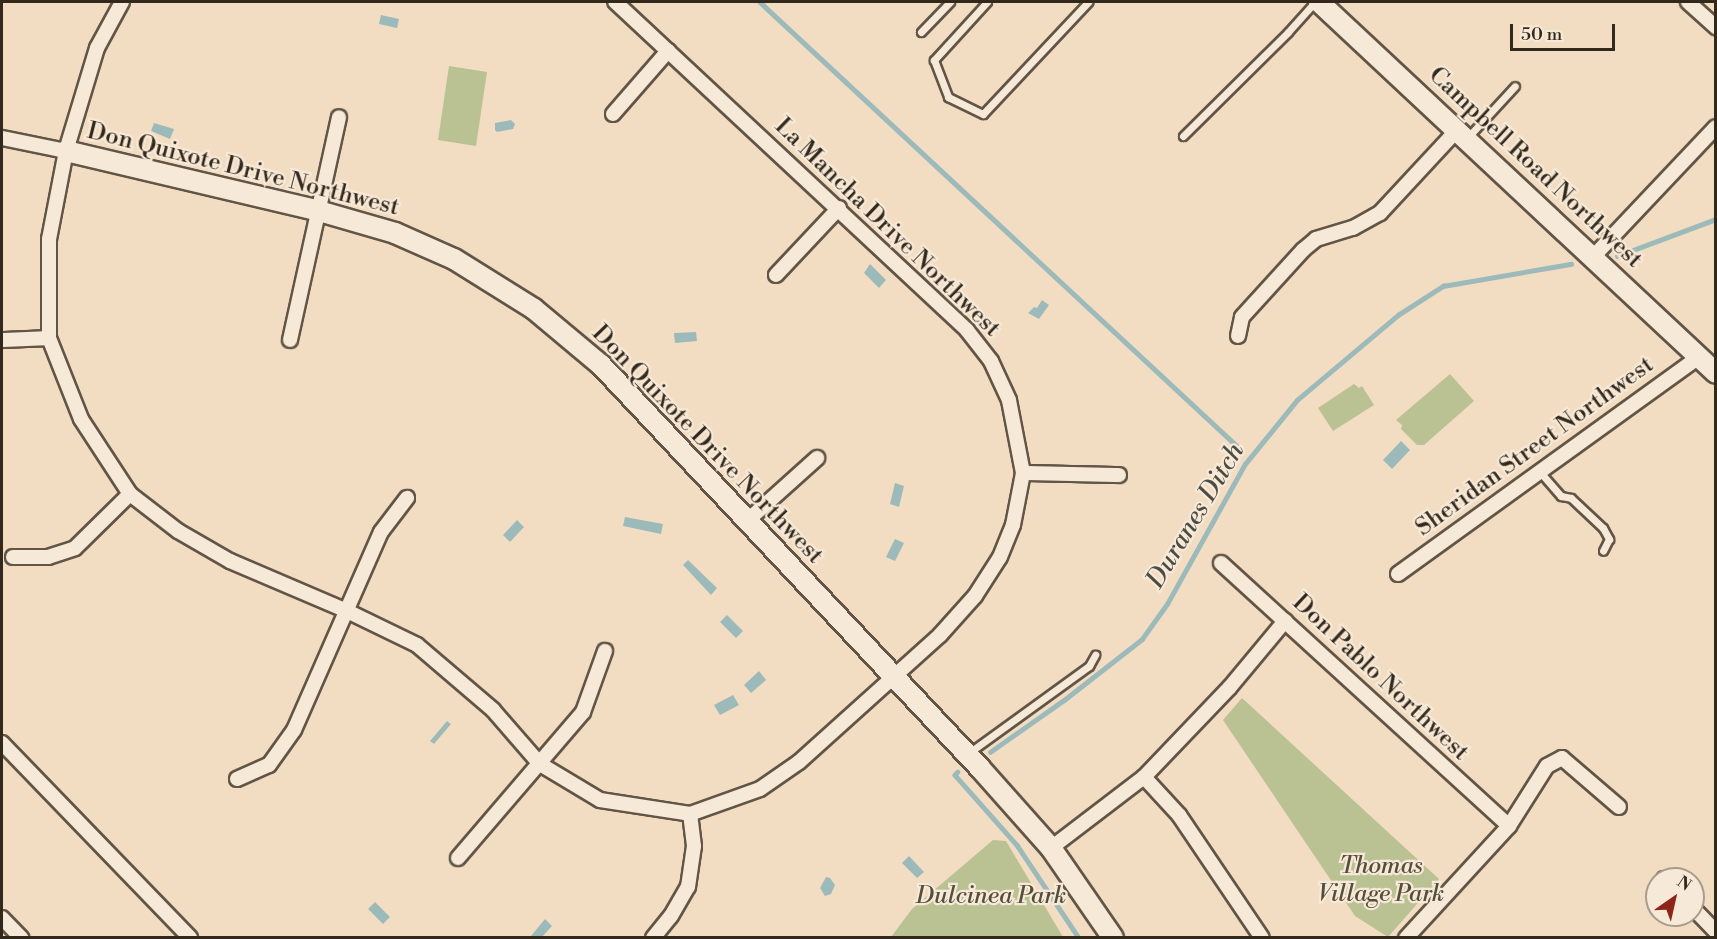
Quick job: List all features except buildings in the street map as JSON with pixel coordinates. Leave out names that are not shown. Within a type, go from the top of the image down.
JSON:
[{"type":"street","points":[[122,2],[97,48],[66,151],[49,239],[49,338],[81,419],[130,494],[178,531],[230,561],[347,611],[417,645],[493,710],[540,764],[600,800],[690,814],[694,846],[687,886],[671,916],[653,938]]},
{"type":"street","name":"La Mancha Drive Northwest","points":[[615,2],[839,208],[967,330],[991,361],[1009,400],[1023,473],[1013,525],[1000,557],[975,596],[895,679],[799,762],[760,789],[690,814]]},
{"type":"street","name":"Campbell Road Northwest","points":[[1317,2],[1716,373]]},
{"type":"street","points":[[1688,2],[1716,27]]},
{"type":"street","points":[[613,114],[668,51]]},
{"type":"street","points":[[290,340],[339,117]]},
{"type":"street","points":[[1592,258],[1716,127]]},
{"type":"street","points":[[1238,336],[1242,317],[1303,250],[1316,239],[1360,225],[1380,213],[1461,134]]},
{"type":"street","name":"Don Quixote Drive Northwest","points":[[2,138],[319,211],[395,233],[454,259],[534,309],[601,365],[967,755],[1051,848],[1113,938]]},
{"type":"street","points":[[776,275],[839,208]]},
{"type":"street","points":[[2,340],[49,338]]},
{"type":"street","name":"Sheridan Street Northwest","points":[[1398,574],[1699,357]]},
{"type":"street","points":[[748,520],[817,458]]},
{"type":"street","points":[[1023,473],[1119,474]]},
{"type":"street","points":[[13,557],[48,557],[75,548],[130,494]]},
{"type":"street","points":[[237,779],[269,765],[294,730],[381,532],[407,498]]},
{"type":"street","name":"Don Pablo Northwest","points":[[1221,563],[1509,826]]},
{"type":"street","points":[[1051,848],[1144,777],[1230,687],[1285,621]]},
{"type":"street","points":[[458,858],[583,712],[605,651]]},
{"type":"street","points":[[2,743],[190,938]]},
{"type":"street","points":[[1406,938],[1509,826],[1547,766],[1562,758],[1619,807]]},
{"type":"street","points":[[1144,777],[1179,815],[1262,938]]},
{"type":"street","points":[[2,918],[21,938]]},
{"type":"street","points":[[1705,921],[1716,932]]},
{"type":"lane","points":[[921,32],[950,2]]},
{"type":"lane","points":[[987,2],[934,60],[948,97],[983,114],[1088,2]]},
{"type":"lane","points":[[1183,136],[1317,2]]},
{"type":"lane","points":[[1461,134],[1515,86]]},
{"type":"lane","points":[[1540,472],[1561,495],[1572,498],[1603,528],[1609,539],[1603,551]]},
{"type":"lane","points":[[967,755],[1089,666],[1095,656]]},
{"type":"green space","points":[[449,66],[487,72],[476,146],[438,140]]},
{"type":"green space","points":[[1450,374],[1474,401],[1424,445],[1417,445],[1401,429],[1402,425],[1396,420]]},
{"type":"green space","points":[[1354,384],[1359,388],[1362,386],[1374,405],[1333,431],[1318,408]]},
{"type":"green space","name":"Thomas Village Park","points":[[1242,698],[1439,879],[1388,937],[1355,916],[1223,720]]},
{"type":"green space","name":"Dulcinea Park","points":[[993,840],[1006,841],[1063,937],[891,937],[912,909]]},
{"type":"water","points":[[381,15],[399,19],[397,28],[379,24]]},
{"type":"water","points":[[511,120],[515,124],[513,129],[497,132],[495,130],[495,123]]},
{"type":"water","points":[[154,123],[174,129],[170,139],[151,131]]},
{"type":"water","points":[[870,264],[886,280],[879,288],[864,273]]},
{"type":"water","points":[[1042,300],[1049,305],[1039,319],[1028,313],[1034,307],[1037,308]]},
{"type":"water","points":[[696,332],[697,341],[675,343],[674,333]]},
{"type":"water","points":[[1401,441],[1410,450],[1392,469],[1383,460]]},
{"type":"water","points":[[895,483],[904,486],[899,507],[890,504]]},
{"type":"water","points":[[625,517],[663,524],[661,534],[623,526]]},
{"type":"water","points":[[517,520],[524,527],[510,542],[503,535]]},
{"type":"water","points":[[895,539],[904,543],[895,561],[886,557]]},
{"type":"water","points":[[688,560],[717,588],[711,595],[683,565]]},
{"type":"water","points":[[727,615],[743,631],[736,638],[720,622]]},
{"type":"water","points":[[759,671],[766,680],[751,693],[744,685]]},
{"type":"water","points":[[733,695],[739,705],[720,715],[714,705]]},
{"type":"water","points":[[447,721],[451,724],[434,744],[430,741]]},
{"type":"water","points":[[909,856],[924,872],[917,878],[902,863]]},
{"type":"water","points":[[826,877],[830,878],[835,885],[831,894],[825,896],[820,888]]},
{"type":"water","points":[[375,902],[390,917],[383,924],[368,909]]},
{"type":"water","points":[[545,919],[552,926],[542,937],[531,936]]},
{"type":"waterway","points":[[760,2],[1238,447]]},
{"type":"waterway","name":"Duranes Ditch","points":[[1617,256],[1716,219]]},
{"type":"waterway","name":"Duranes Ditch","points":[[990,752],[1064,700],[1142,639],[1167,604],[1245,464],[1297,400],[1398,315],[1443,286],[1571,264]]},
{"type":"waterway","points":[[958,772],[955,775],[1017,845],[1079,938]]}]
